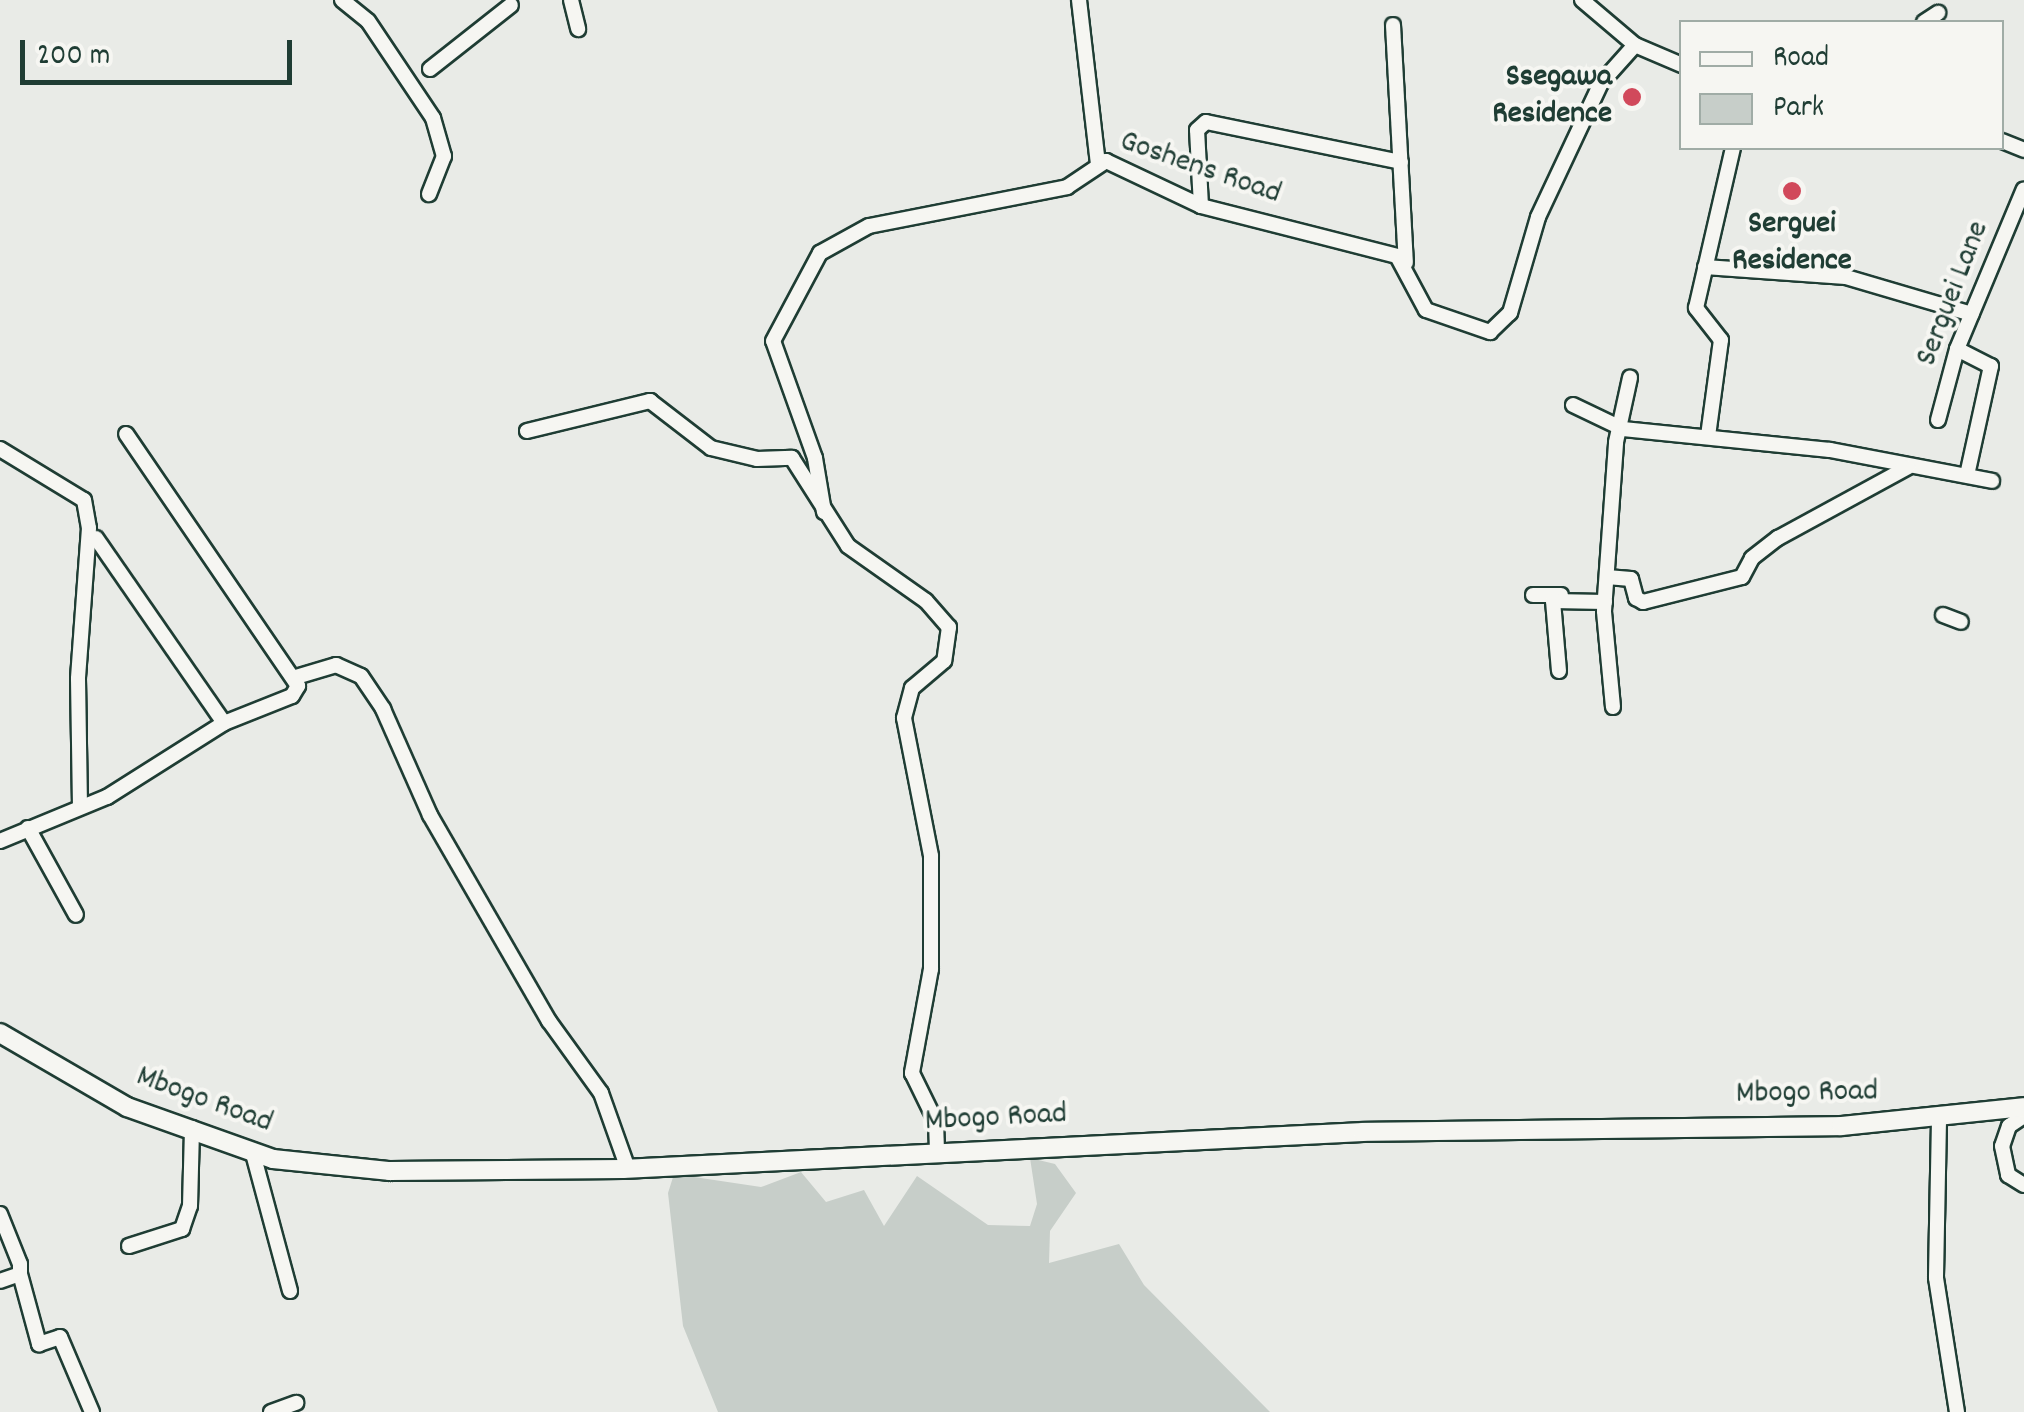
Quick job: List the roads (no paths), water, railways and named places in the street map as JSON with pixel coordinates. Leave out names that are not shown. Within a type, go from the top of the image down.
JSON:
[{"type":"main road","name":"Mbogo Road","points":[[0,1033],[127,1107],[298,1163],[390,1170],[628,1169],[1347,1133],[1939,1120],[2024,1107]]},
{"type":"street","points":[[342,0],[368,21],[433,118],[444,156],[430,194]]},
{"type":"street","points":[[571,0],[578,30]]},
{"type":"street","points":[[1079,0],[1098,163]]},
{"type":"street","points":[[1582,0],[1635,45],[1679,65]]},
{"type":"street","points":[[430,68],[511,5]]},
{"type":"street","points":[[1927,20],[1938,13]]},
{"type":"street","points":[[1394,25],[1406,263],[1419,303],[1436,317],[1479,332],[1496,329],[1510,313],[1538,217],[1574,136],[1601,83],[1635,45]]},
{"type":"street","points":[[1202,206],[1197,130],[1206,122],[1400,162]]},
{"type":"street","points":[[1708,436],[1721,340],[1696,308],[1734,150]]},
{"type":"street","name":"Goshens Road","points":[[824,512],[816,458],[773,341],[820,254],[869,226],[1068,188],[1098,163],[1202,206],[1343,237],[1406,263]]},
{"type":"street","name":"Serguei Lane","points":[[1938,420],[1957,350],[2024,189]]},
{"type":"street","points":[[1704,274],[1846,277],[1972,314]]},
{"type":"street","points":[[1957,350],[1990,366],[1967,476]]},
{"type":"street","points":[[1613,707],[1604,659],[1606,589],[1616,442],[1623,429],[1630,378]]},
{"type":"street","points":[[527,431],[650,401],[711,448],[798,461],[824,512],[848,546],[926,600],[949,627],[944,661],[912,688],[904,718],[931,856],[931,968],[912,1073],[936,1122],[938,1152]]},
{"type":"street","points":[[1573,405],[1623,429],[1708,436],[1914,464],[1992,481]]},
{"type":"street","points":[[0,841],[80,807],[224,722],[292,696],[296,677],[126,434]]},
{"type":"street","points":[[0,449],[84,500],[89,528],[78,679],[80,807]]},
{"type":"street","points":[[1559,671],[1552,600],[1606,589],[1632,579],[1636,598],[1643,602],[1742,578],[1752,558],[1778,538],[1874,488],[1890,471],[1914,464]]},
{"type":"street","points":[[96,538],[224,722]]},
{"type":"street","points":[[1533,594],[1594,600],[1606,589]]},
{"type":"street","points":[[1942,615],[1961,622]]},
{"type":"street","points":[[296,677],[336,665],[360,676],[383,709],[430,816],[549,1022],[600,1093],[628,1169]]},
{"type":"street","points":[[28,828],[76,914]]},
{"type":"street","points":[[2024,1116],[2009,1126],[2002,1146],[2008,1175],[2024,1185]]},
{"type":"street","points":[[1939,1120],[1936,1278],[1957,1412]]},
{"type":"street","points":[[128,1246],[182,1229],[190,1206],[192,1128]]},
{"type":"street","points":[[252,1150],[290,1291]]},
{"type":"street","points":[[0,1214],[39,1344],[60,1337],[92,1412]]},
{"type":"street","points":[[0,1282],[20,1274]]},
{"type":"street","points":[[270,1412],[296,1403]]},
{"type":"place","name":"Ssegawa Residence","points":[[1632,97]]},
{"type":"place","name":"Serguei Residence","points":[[1792,191]]}]
